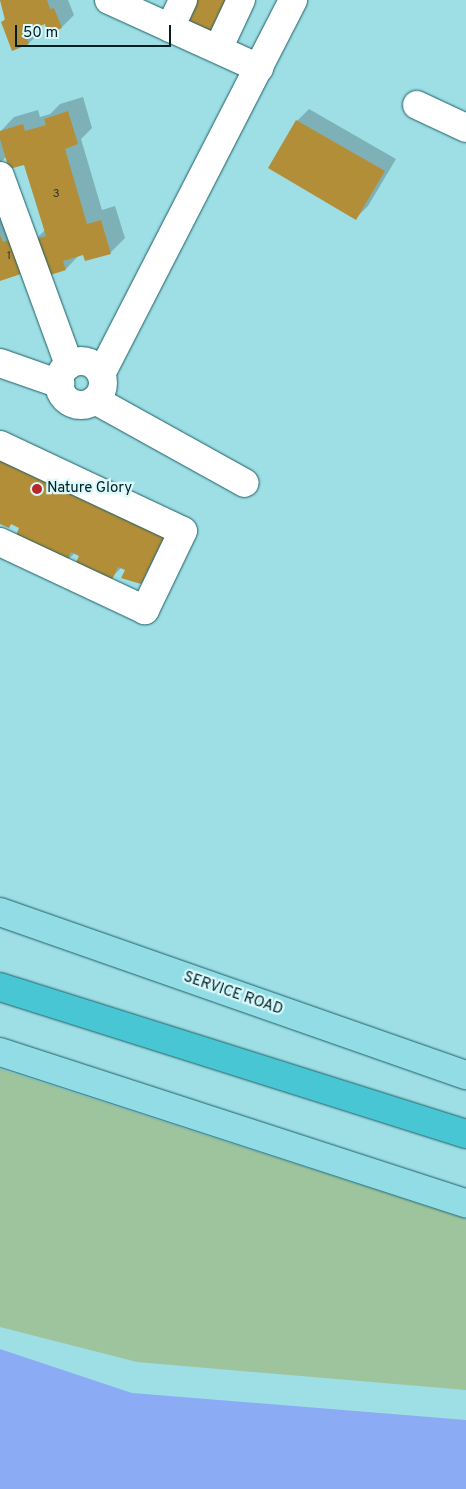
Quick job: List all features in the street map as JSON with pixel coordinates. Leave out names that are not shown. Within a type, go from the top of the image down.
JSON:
[{"type":"highway","points":[[0,987],[466,1134]]},
{"type":"main road","name":"SERVICE ROAD","points":[[0,912],[466,1075]]},
{"type":"main road","points":[[0,1052],[466,1203]]},
{"type":"street","points":[[109,0],[259,68]]},
{"type":"street","points":[[170,28],[183,0]]},
{"type":"street","points":[[218,49],[241,0]]},
{"type":"street","points":[[0,176],[64,375],[64,397],[69,402],[83,405],[98,387],[293,0]]},
{"type":"street","points":[[417,105],[466,128]]},
{"type":"street","points":[[64,375],[76,362],[91,364],[98,387],[245,483]]},
{"type":"street","points":[[0,364],[64,375]]},
{"type":"street","points":[[0,445],[183,531],[145,610],[0,542]]},
{"type":"green space","points":[[0,1069],[466,1219],[466,1390],[137,1362],[0,1327]]},
{"type":"water","points":[[0,1349],[132,1393],[466,1420],[466,1489],[0,1489]]},
{"type":"building","points":[[0,0],[47,0],[50,9],[54,8],[62,28],[48,34],[45,24],[25,32],[29,44],[12,51],[1,22],[5,20]]},
{"type":"building","points":[[190,0],[226,0],[207,38],[178,23]]},
{"type":"building","points":[[68,111],[78,144],[65,149],[87,224],[101,220],[111,254],[85,261],[83,255],[63,261],[66,270],[44,277],[33,240],[46,236],[24,165],[9,169],[0,139],[0,131],[23,124],[25,131],[46,125],[44,119]]},
{"type":"building","points":[[296,120],[385,171],[356,220],[268,168]]},
{"type":"building","points":[[0,235],[3,242],[12,239],[24,273],[0,281]]},
{"type":"building","name":"Nature Glory","points":[[0,454],[166,533],[141,584],[121,578],[125,570],[118,567],[112,580],[74,566],[79,556],[71,552],[66,563],[15,538],[19,528],[11,524],[9,528],[0,524]]},
{"type":"place","name":"Nature Glory","points":[[37,489]]}]
